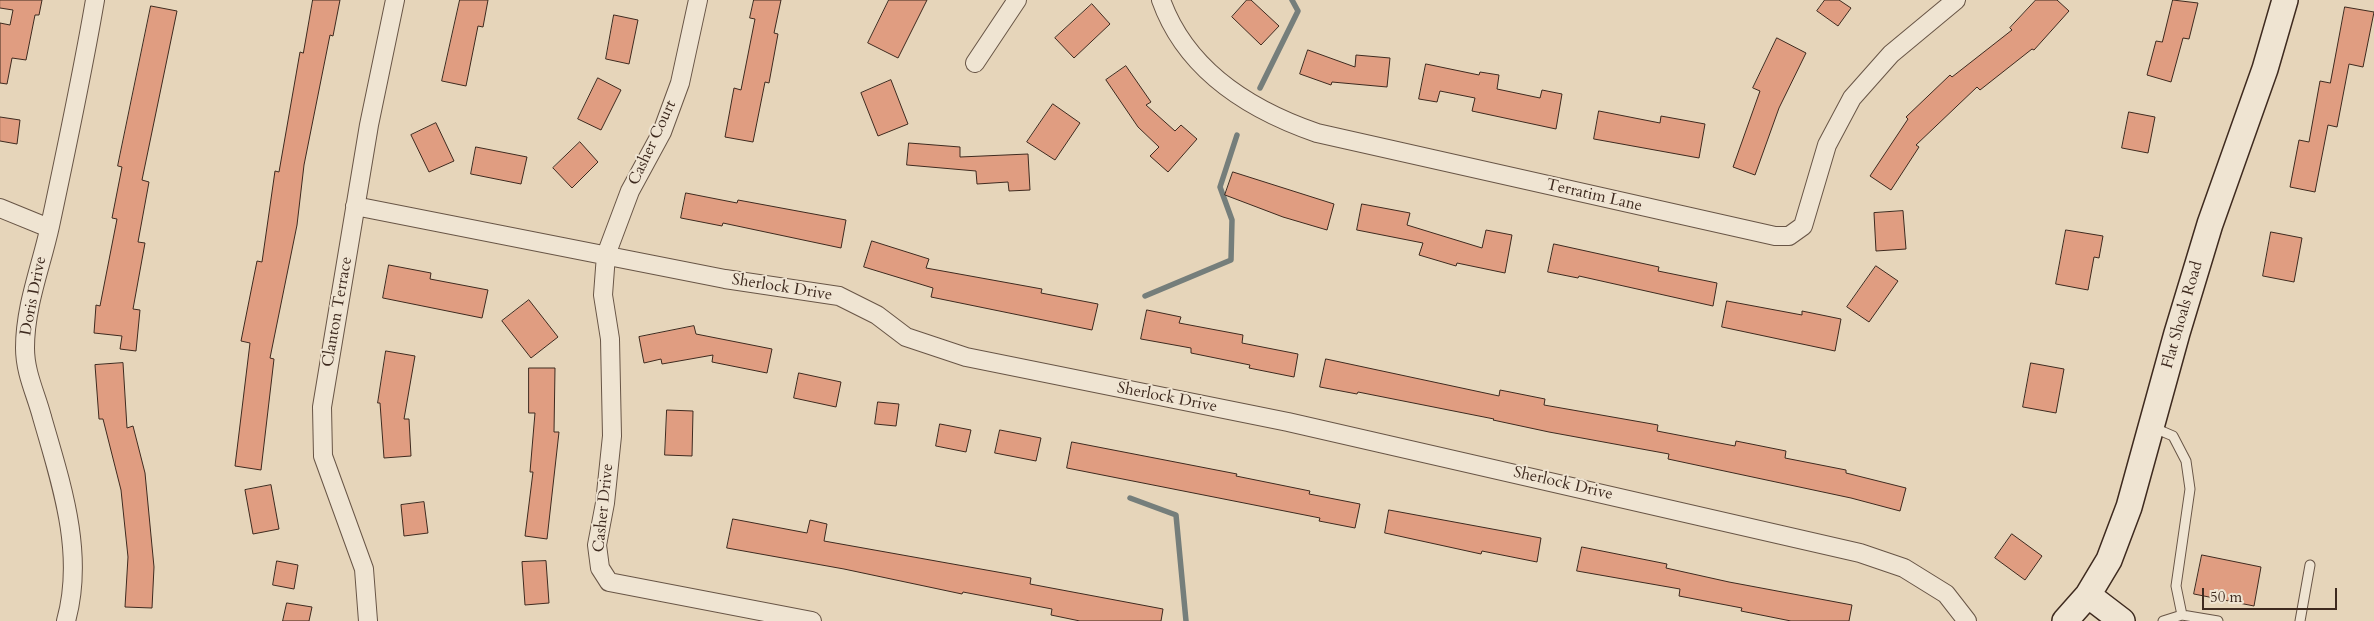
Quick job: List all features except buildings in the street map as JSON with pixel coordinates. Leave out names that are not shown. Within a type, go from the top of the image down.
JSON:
[{"type":"main road","name":"Flat Shoals Road","points":[[2065,621],[2088,596],[2109,560],[2129,507],[2162,432],[2177,333],[2210,224],[2265,69],[2285,0]]},
{"type":"main road","points":[[2088,596],[2122,621]]},
{"type":"street","name":"Doris Drive","points":[[66,621],[72,589],[71,536],[67,509],[47,434],[28,376],[25,349],[26,323],[82,76],[95,0]]},
{"type":"street","name":"Clanton Terrace","points":[[368,621],[364,569],[323,456],[322,406],[369,125],[395,0]]},
{"type":"street","name":"Casher Court","points":[[606,255],[630,191],[662,132],[677,92],[698,0]]},
{"type":"street","points":[[975,63],[1017,0]]},
{"type":"street","name":"Terratim Lane","points":[[1160,0],[1179,35],[1214,76],[1257,108],[1280,120],[1317,133],[1775,236],[1789,236],[1803,226],[1827,145],[1852,98],[1891,54],[1956,0]]},
{"type":"street","name":"Sherlock Drive","points":[[355,206],[725,279],[839,296],[877,316],[906,337],[966,357],[1288,422],[1860,553],[1904,568],[1946,594],[1967,621]]},
{"type":"street","points":[[0,208],[49,228]]},
{"type":"street","name":"Casher Drive","points":[[606,255],[603,295],[610,339],[612,436],[605,503],[597,545],[600,568],[609,582],[812,621]]},
{"type":"lane","points":[[2162,432],[2186,461],[2190,489],[2176,586],[2182,615]]},
{"type":"lane","points":[[2300,621],[2310,565]]},
{"type":"lane","points":[[2163,621],[2182,615],[2218,621]]},
{"type":"waterway","points":[[1260,88],[1298,11],[1292,0]]},
{"type":"waterway","points":[[1145,296],[1231,260],[1232,220],[1220,187],[1237,135]]},
{"type":"waterway","points":[[1130,498],[1176,515],[1186,621]]}]
